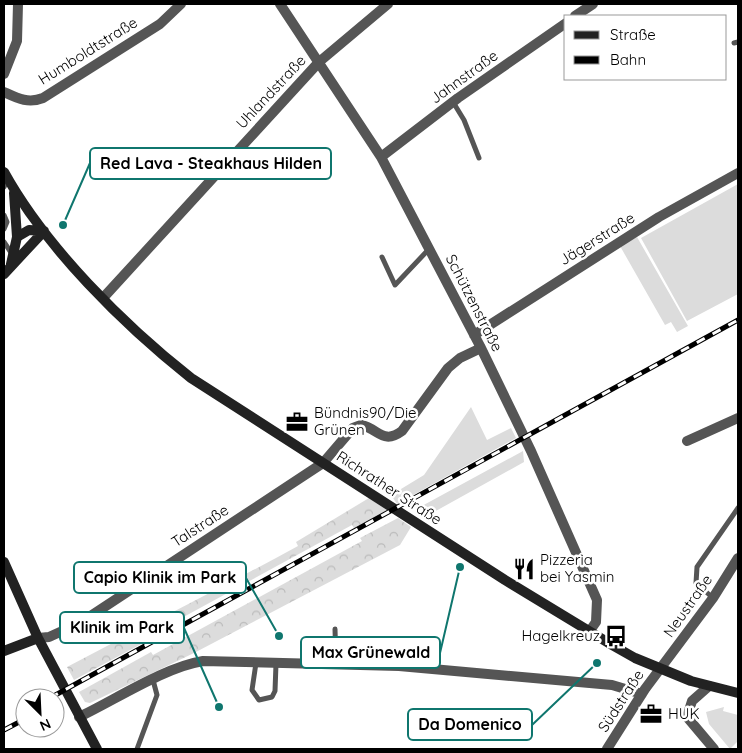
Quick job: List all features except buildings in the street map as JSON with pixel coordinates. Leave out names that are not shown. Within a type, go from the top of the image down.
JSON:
[{"type":"main road","name":"Richrather Straße","points":[[7,182],[44,231],[103,298],[148,344],[192,378],[589,632],[635,658],[660,669],[709,686],[738,693]]},
{"type":"main road","points":[[4,274],[11,260],[17,237],[7,182]]},
{"type":"main road","points":[[17,237],[29,230],[44,231]]},
{"type":"main road","points":[[11,260],[44,231]]},
{"type":"main road","points":[[4,562],[38,638],[97,749]]},
{"type":"main road","points":[[4,651],[38,638]]},
{"type":"street","points":[[4,74],[17,41],[18,4]]},
{"type":"street","name":"Humboldtstraße","points":[[4,92],[24,101],[35,101],[43,98],[160,24],[181,4]]},
{"type":"street","name":"Schützenstraße","points":[[280,4],[381,157],[481,348],[528,444],[597,600],[596,622],[589,632]]},
{"type":"street","name":"Uhlandstraße","points":[[103,298],[319,62],[388,4]]},
{"type":"street","points":[[576,15],[593,4]]},
{"type":"street","name":"Jahnstraße","points":[[381,157],[453,102],[564,24]]},
{"type":"street","name":"Jägerstraße","points":[[474,335],[659,217],[738,173]]},
{"type":"street","name":"Talstraße","points":[[38,638],[53,635],[80,623],[323,463],[353,428],[360,425],[387,438],[402,431],[448,368],[460,358],[481,348]]},
{"type":"street","points":[[687,441],[738,418]]},
{"type":"street","name":"Neustraße","points":[[660,669],[713,598],[738,558]]},
{"type":"street","points":[[79,718],[153,680],[191,663],[203,661],[336,666],[399,666],[509,674],[612,685],[642,694]]},
{"type":"street","name":"Südstraße","points":[[607,749],[660,669]]},
{"type":"street","points":[[709,686],[692,701],[687,718],[714,749]]},
{"type":"lane","points":[[453,102],[464,120],[480,158]]},
{"type":"lane","points":[[4,215],[6,222],[4,229]]},
{"type":"lane","points":[[4,242],[11,260]]},
{"type":"lane","points":[[382,257],[395,285],[429,249]]},
{"type":"lane","points":[[713,598],[696,583],[697,567],[738,508]]},
{"type":"lane","points":[[335,629],[336,666]]},
{"type":"lane","points":[[256,663],[252,690],[259,700],[272,697],[276,664]]},
{"type":"lane","points":[[137,749],[157,695],[153,680]]},
{"type":"green space","points":[[738,184],[738,294],[687,321],[641,238]]},
{"type":"green space","points":[[637,237],[688,326],[677,332],[671,322],[665,325],[620,246]]},
{"type":"green space","points":[[471,407],[487,440],[511,428],[516,438],[397,504],[393,498],[401,489],[424,475]]},
{"type":"green space","points":[[523,451],[524,462],[425,517],[420,507]]},
{"type":"green space","points":[[369,498],[387,510],[354,528],[352,525],[145,638],[147,641],[74,680],[67,667],[298,546],[296,542]]},
{"type":"green space","points":[[398,518],[411,527],[400,545],[194,653],[90,703],[85,702],[79,692],[151,652],[153,655],[362,541],[360,538]]},
{"type":"green space","points":[[724,707],[723,711],[738,715],[738,741],[730,749],[709,724],[706,712]]},
{"type":"railway","points":[[65,690],[738,320]]},
{"type":"railway","points":[[4,730],[15,724]]},
{"type":"place","name":"Red Lava - Steakhaus Hilden","points":[[63,225]]},
{"type":"place","name":"Bündnis90/Die Grünen","points":[[297,422]]},
{"type":"place","name":"Max Grünewald","points":[[460,567]]},
{"type":"place","name":"Pizzeria bei Yasmin","points":[[524,569]]},
{"type":"place","name":"Capio Klinik im Park","points":[[279,636]]},
{"type":"place","name":"Hagelkreuz","points":[[616,636]]},
{"type":"place","name":"Da Domenico","points":[[597,663]]},
{"type":"place","name":"Klinik im Park","points":[[219,707]]},
{"type":"place","name":"HUK","points":[[651,714]]}]
